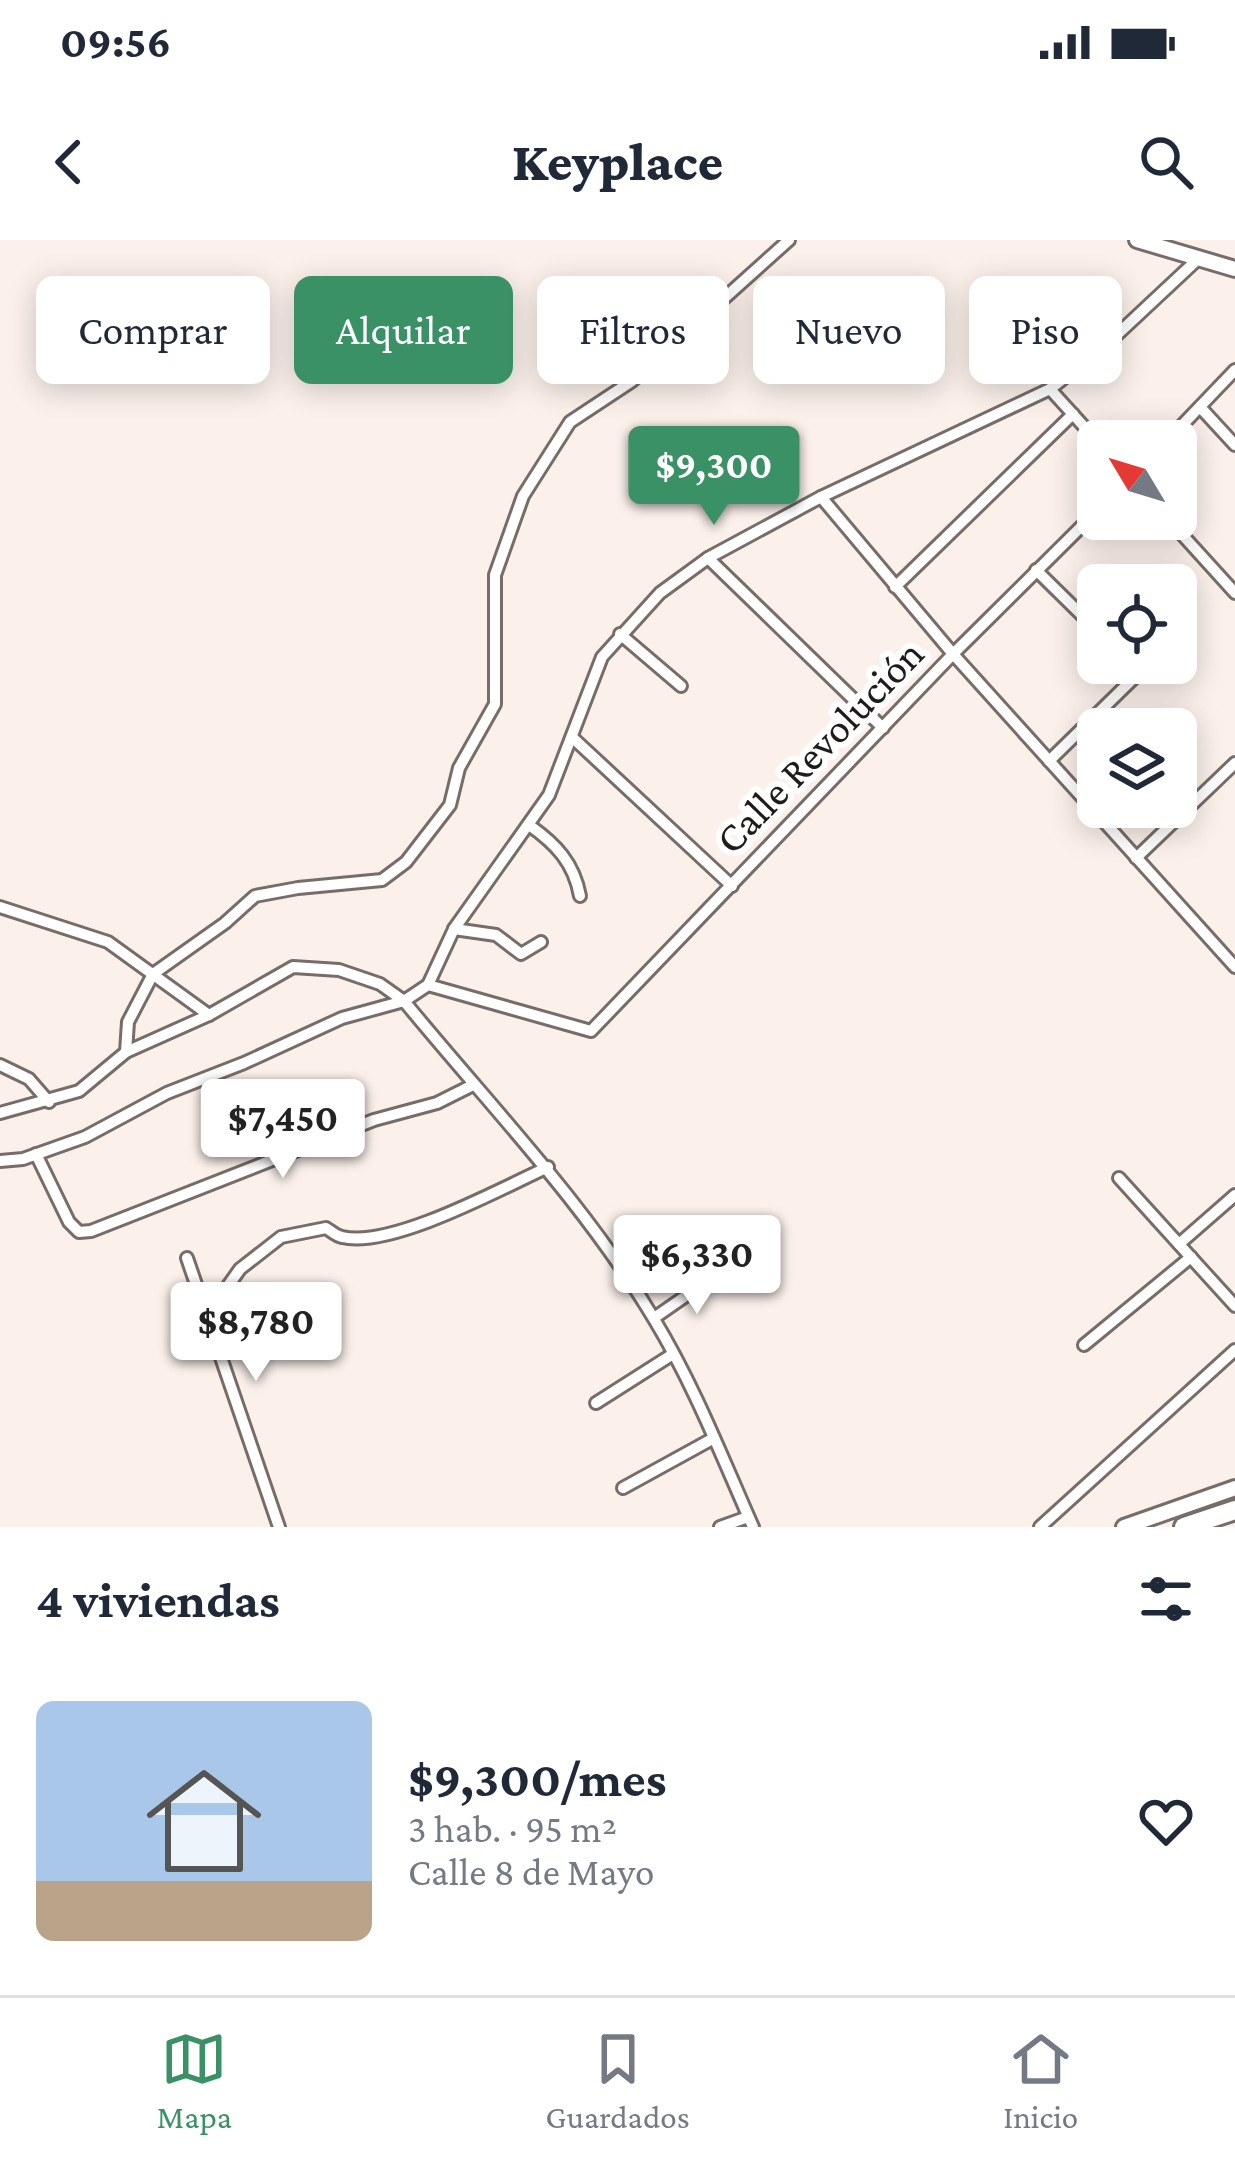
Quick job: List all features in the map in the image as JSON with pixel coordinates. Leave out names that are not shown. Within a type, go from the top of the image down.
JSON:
[{"type":"main road","points":[[1184,1527],[1235,1510]]},
{"type":"street","points":[[126,1052],[128,1022],[153,974],[255,896],[382,880],[406,862],[450,806],[459,769],[495,704],[495,575],[523,496],[570,422],[632,381],[789,240]]},
{"type":"street","points":[[1137,240],[1235,269]]},
{"type":"street","points":[[0,1161],[85,1138],[167,1093],[342,1018],[404,1001],[428,985],[454,929],[549,796],[602,657],[660,592],[708,558],[821,497],[1050,389],[1106,345],[1192,256]]},
{"type":"street","points":[[1187,420],[1235,370]]},
{"type":"street","points":[[1050,389],[1078,420]]},
{"type":"street","points":[[1200,407],[1235,445]]},
{"type":"street","points":[[895,587],[1072,414]]},
{"type":"street","points":[[821,497],[953,654],[1235,967]]},
{"type":"street","name":"Calle Revolución","points":[[428,985],[591,1031],[1077,530]]},
{"type":"street","points":[[1187,540],[1235,593]]},
{"type":"street","points":[[708,558],[883,728]]},
{"type":"street","points":[[1036,570],[1077,610]]},
{"type":"street","points":[[620,634],[681,686]]},
{"type":"street","points":[[1049,761],[1128,684]]},
{"type":"street","points":[[574,739],[732,886]]},
{"type":"street","points":[[1136,858],[1235,763]]},
{"type":"street","points":[[529,825],[575,869],[580,896]]},
{"type":"street","points":[[0,907],[108,942],[209,1015]]},
{"type":"street","points":[[454,929],[496,935],[521,954],[541,942]]},
{"type":"street","points":[[0,1113],[79,1091],[126,1052],[209,1015],[293,967],[339,970],[380,984],[404,1001],[548,1167],[654,1318],[750,1522],[720,1527]]},
{"type":"street","points":[[0,1065],[28,1079],[49,1102]]},
{"type":"street","points":[[36,1154],[68,1222],[80,1232],[374,1120],[437,1103],[473,1085]]},
{"type":"street","points":[[208,1314],[241,1269],[281,1237],[326,1228],[342,1237],[421,1224],[548,1167]]},
{"type":"street","points":[[1119,1178],[1235,1306]]},
{"type":"street","points":[[1179,1244],[1235,1195]]},
{"type":"street","points":[[1084,1346],[1191,1257]]},
{"type":"street","points":[[187,1258],[279,1527]]},
{"type":"street","points":[[654,1318],[713,1277]]},
{"type":"street","points":[[1040,1527],[1235,1350]]},
{"type":"street","points":[[596,1402],[673,1354]]},
{"type":"street","points":[[623,1488],[714,1438]]},
{"type":"street","points":[[1124,1527],[1235,1488]]}]
